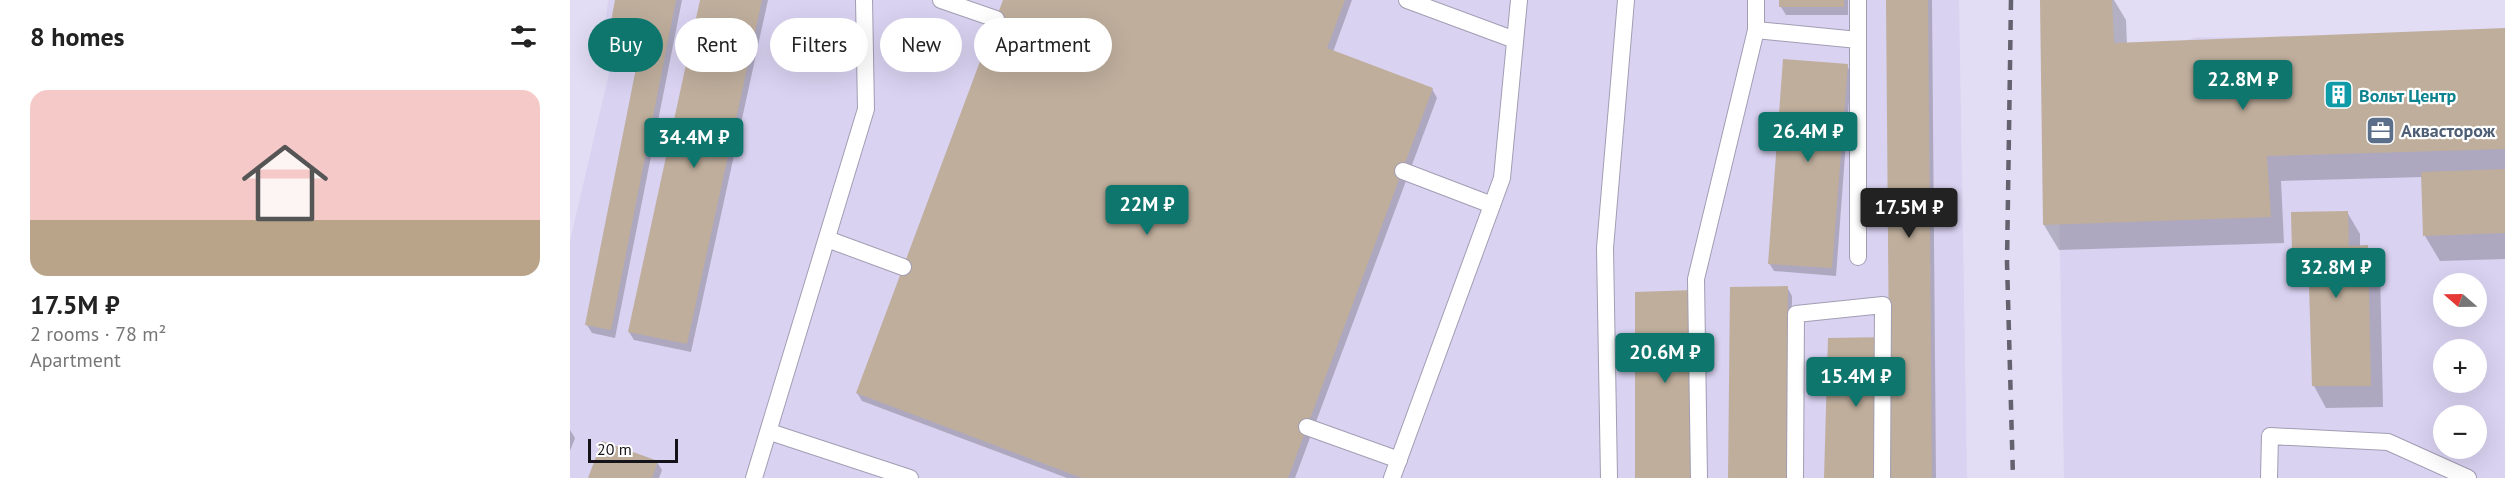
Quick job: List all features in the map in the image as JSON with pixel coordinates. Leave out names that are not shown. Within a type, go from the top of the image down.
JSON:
[{"type":"lane","points":[[754,478],[770,432],[866,109],[864,0]]},
{"type":"lane","points":[[940,0],[993,18]]},
{"type":"lane","points":[[1407,0],[1515,40]]},
{"type":"lane","points":[[1392,478],[1502,178],[1519,0]]},
{"type":"lane","points":[[1609,478],[1605,248],[1626,0]]},
{"type":"lane","points":[[1698,478],[1696,279],[1756,30],[1756,0]]},
{"type":"lane","points":[[1858,0],[1858,257]]},
{"type":"lane","points":[[1756,30],[1858,40]]},
{"type":"lane","points":[[1403,171],[1492,205]]},
{"type":"lane","points":[[827,239],[903,267]]},
{"type":"lane","points":[[1795,478],[1796,314],[1883,305],[1882,478]]},
{"type":"lane","points":[[1307,428],[1399,460]]},
{"type":"lane","points":[[770,432],[910,478]]},
{"type":"lane","points":[[2269,478],[2270,436],[2388,442],[2468,478]]},
{"type":"shaded area","points":[[608,0],[1959,0],[1967,478],[570,478],[570,241],[609,72],[663,72],[663,18],[606,18]]},
{"type":"shaded area","points":[[2196,37],[2505,40],[2505,478],[2064,478],[2057,84]]},
{"type":"building","points":[[615,0],[676,0],[663,66],[663,18],[612,18]]},
{"type":"building","points":[[700,0],[762,0],[758,18],[696,18]]},
{"type":"building","points":[[1003,0],[1345,0],[1327,48],[1433,88],[1288,478],[1082,478],[856,393],[976,72],[1112,72],[1112,18],[996,18]]},
{"type":"building","points":[[1779,0],[1844,0],[1844,7],[1779,7]]},
{"type":"building","points":[[1886,0],[1928,0],[1932,478],[1890,478]]},
{"type":"building","name":"Вольт Центр","points":[[2040,0],[2112,0],[2114,43],[2505,28],[2505,149],[2267,156],[2271,217],[2043,225]]},
{"type":"building","points":[[1783,59],[1848,64],[1832,268],[1768,264]]},
{"type":"building","points":[[635,72],[662,72],[611,330],[585,325]]},
{"type":"building","points":[[684,72],[746,72],[687,344],[628,332]]},
{"type":"building","points":[[2505,169],[2505,233],[2423,236],[2421,172]]},
{"type":"building","points":[[2348,211],[2349,246],[2368,245],[2371,386],[2312,386],[2308,252],[2292,253],[2291,212]]},
{"type":"building","points":[[1788,286],[1786,478],[1728,478],[1730,287]]},
{"type":"building","points":[[1695,290],[1693,478],[1635,478],[1635,292]]},
{"type":"building","points":[[1887,337],[1883,478],[1824,478],[1828,338]]},
{"type":"building","points":[[602,441],[658,461],[652,478],[588,478]]},
{"type":"railway","points":[[2011,0],[2007,262],[2013,478]]},
{"type":"place","name":"Вольт Центр","points":[[2338,95]]},
{"type":"place","name":"Аквасторож","points":[[2380,130]]}]
